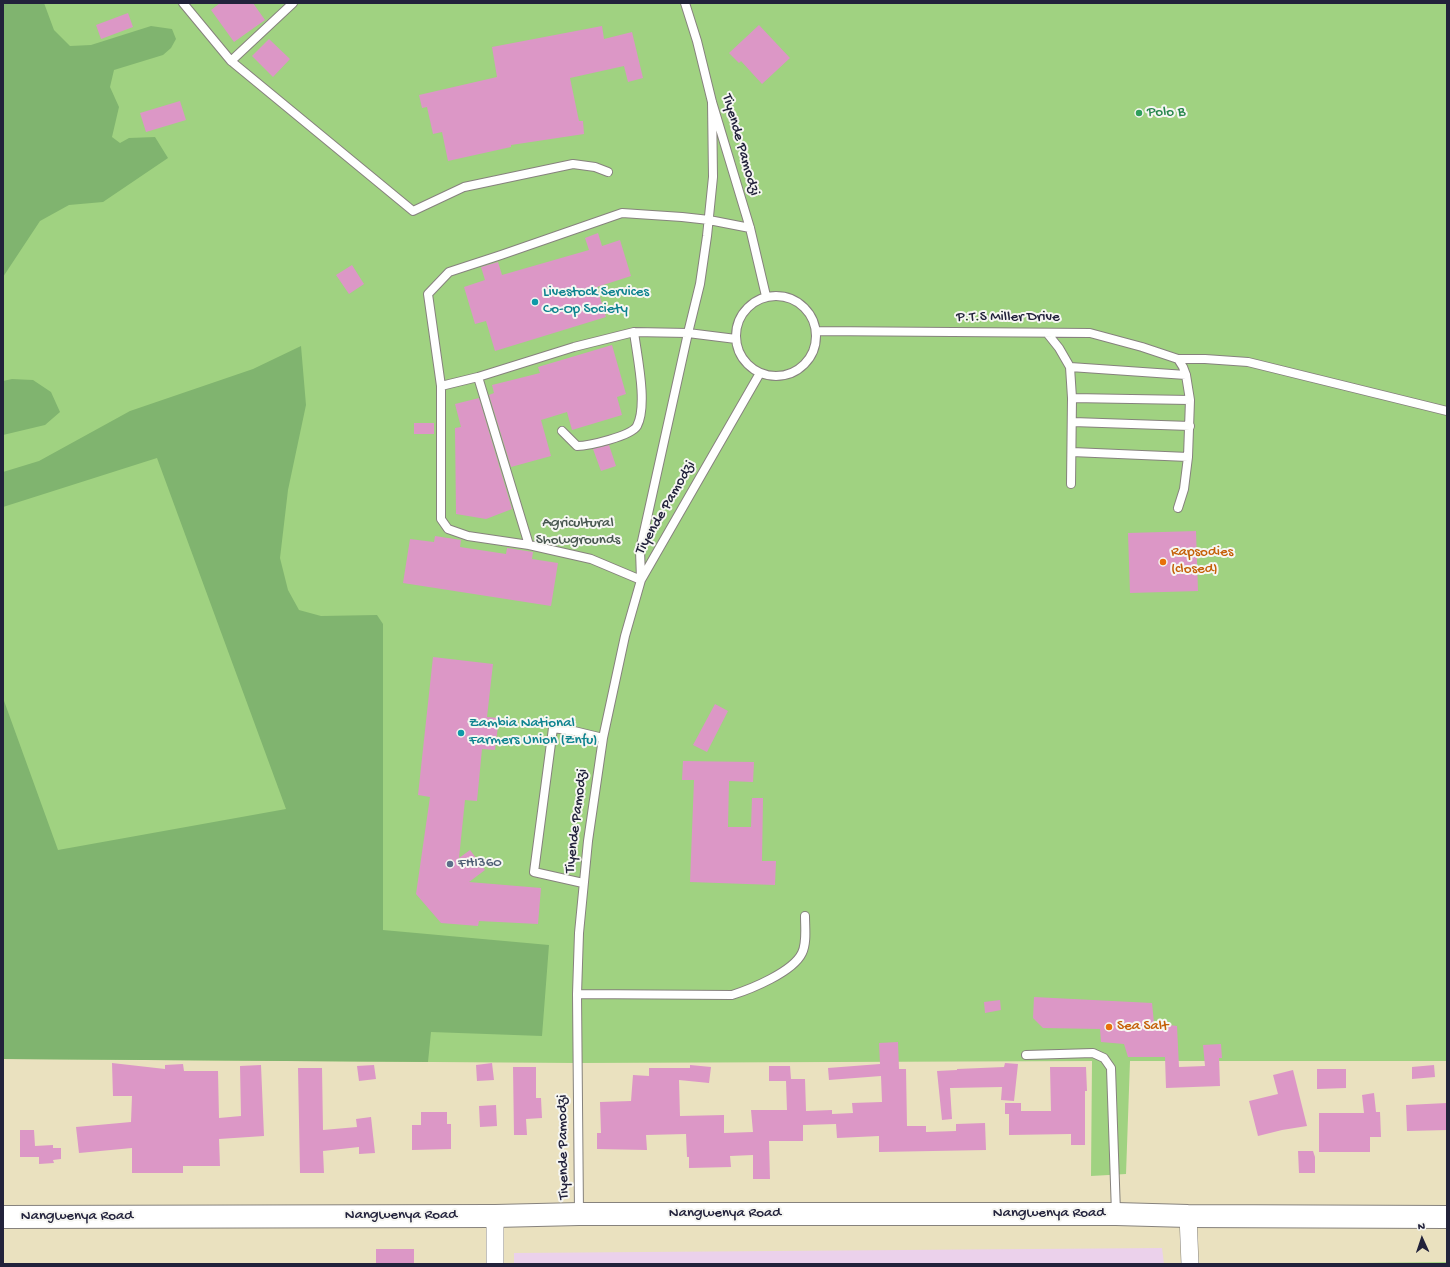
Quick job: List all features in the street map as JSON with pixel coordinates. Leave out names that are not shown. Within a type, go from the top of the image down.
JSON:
[{"type":"main road","name":"Nangwenya Road","points":[[3,1217],[494,1216],[579,1214],[1116,1214],[1188,1216],[1447,1217]]},
{"type":"street","points":[[494,1216],[495,1264]]},
{"type":"street","points":[[1188,1216],[1190,1264]]},
{"type":"lane","points":[[183,3],[231,61],[413,211],[464,188],[573,164],[595,167],[608,172]]},
{"type":"lane","points":[[231,61],[292,3]]},
{"type":"lane","name":"Tiyende Pamodzi","points":[[685,3],[697,41],[712,102],[750,228],[766,296]]},
{"type":"lane","points":[[712,102],[713,177],[709,220],[700,284],[640,550],[641,580],[591,559],[529,545],[468,536],[448,529],[441,519],[441,386],[428,294],[449,272],[622,213],[709,220],[750,228]]},
{"type":"lane","points":[[783,295],[798,302],[810,315],[816,331],[816,340],[813,352],[806,362],[800,368],[785,375],[768,375],[760,373],[746,363],[740,352],[736,339],[737,330],[744,313],[757,299],[766,296],[783,295]]},
{"type":"lane","name":"P.T.S Miller Drive","points":[[816,331],[1090,333],[1142,347],[1178,359],[1248,362],[1447,411]]},
{"type":"lane","points":[[441,386],[478,377],[574,347],[634,332],[688,333],[736,339]]},
{"type":"lane","points":[[562,431],[577,446],[588,446],[631,431],[637,426],[642,405],[634,332]]},
{"type":"lane","points":[[1047,332],[1059,348],[1070,367],[1073,422],[1071,484]]},
{"type":"lane","points":[[1178,359],[1184,367],[1190,400],[1188,458],[1184,489],[1178,508]]},
{"type":"lane","points":[[1070,367],[1186,375]]},
{"type":"lane","name":"Tiyende Pamodzi","points":[[579,1214],[577,994],[579,933],[602,738],[625,636],[641,580],[760,373]]},
{"type":"lane","points":[[478,377],[529,545]]},
{"type":"lane","points":[[1072,398],[1190,400]]},
{"type":"lane","points":[[1073,422],[1190,426]]},
{"type":"lane","points":[[1072,452],[1188,458]]},
{"type":"lane","points":[[584,883],[534,872],[553,728],[574,731],[602,738]]},
{"type":"lane","points":[[577,994],[732,995],[751,989],[776,976],[795,961],[802,953],[804,945],[805,916]]},
{"type":"lane","points":[[1026,1055],[1093,1053],[1104,1058],[1111,1068],[1116,1214]]},
{"type":"shaded area","points":[[1162,1248],[1164,1264],[514,1264],[514,1253]]},
{"type":"green space","name":"Agricultural Showgrounds","points":[[3,3],[1447,3],[1447,1061],[1130,1061],[1126,1174],[1091,1176],[1092,1061],[577,1063],[3,1059]]},
{"type":"green space","points":[[3,3],[44,3],[54,30],[70,46],[91,45],[151,26],[172,29],[176,39],[171,48],[163,55],[114,70],[110,87],[119,107],[112,137],[120,143],[129,138],[155,137],[168,158],[103,202],[69,205],[40,221],[3,277]]},
{"type":"green space","points":[[301,346],[306,405],[288,490],[280,558],[288,590],[299,610],[321,616],[377,615],[383,624],[383,930],[549,945],[542,1036],[431,1032],[428,1062],[3,1059],[3,698],[58,850],[286,809],[157,458],[3,507],[3,472],[39,461],[130,411],[253,369]]},
{"type":"green space","points":[[12,379],[33,380],[51,392],[60,412],[45,425],[3,435],[3,381]]},
{"type":"green space","points":[[1447,1262],[1447,1264],[1262,1264]]},
{"type":"building","points":[[220,3],[253,3],[265,20],[234,42],[211,10]]},
{"type":"building","points":[[128,13],[133,27],[101,39],[96,25]]},
{"type":"building","points":[[759,25],[790,58],[762,84],[741,61],[739,63],[729,53]]},
{"type":"building","points":[[602,26],[604,39],[632,32],[643,78],[628,82],[624,66],[570,78],[579,121],[583,121],[584,134],[511,145],[511,147],[448,161],[442,132],[433,134],[427,107],[422,108],[419,95],[497,77],[492,47]]},
{"type":"building","points":[[269,39],[290,59],[273,77],[252,56]]},
{"type":"building","points":[[180,101],[186,120],[146,132],[140,113]]},
{"type":"building","name":"Livestock Services Co-Op Society","points":[[598,233],[602,246],[620,240],[631,276],[597,287],[606,317],[495,351],[486,321],[475,324],[464,287],[485,280],[481,267],[498,262],[502,275],[589,250],[585,238]]},
{"type":"building","points":[[352,265],[364,284],[349,294],[336,275]]},
{"type":"building","points":[[612,345],[626,394],[617,397],[622,415],[572,430],[567,412],[541,420],[551,456],[511,467],[489,395],[494,393],[492,385],[540,373],[538,367]]},
{"type":"building","points":[[479,398],[512,509],[486,519],[456,514],[455,428],[461,427],[455,404]]},
{"type":"building","points":[[414,423],[434,423],[434,434],[414,434]]},
{"type":"building","points":[[609,445],[616,466],[601,471],[593,449]]},
{"type":"building","name":"Rapsodies (closed)","points":[[1196,531],[1198,591],[1130,593],[1128,533]]},
{"type":"building","points":[[435,536],[461,540],[460,547],[506,554],[507,548],[533,552],[532,559],[558,563],[551,606],[403,583],[410,539],[434,542]]},
{"type":"building","points":[[433,657],[493,664],[487,717],[499,718],[495,750],[482,749],[477,801],[465,800],[459,858],[470,850],[485,870],[469,882],[541,888],[538,924],[479,921],[478,926],[441,923],[416,894],[430,797],[418,795]]},
{"type":"building","points":[[715,704],[728,711],[707,752],[693,745]]},
{"type":"building","points":[[683,761],[754,762],[753,782],[729,781],[728,827],[751,827],[752,798],[763,798],[762,861],[776,861],[775,885],[690,882],[694,780],[682,780]]},
{"type":"building","name":"Sea Salt","points":[[1034,997],[1152,1003],[1154,1023],[1177,1026],[1179,1067],[1205,1066],[1203,1045],[1221,1044],[1222,1058],[1219,1058],[1220,1086],[1166,1088],[1165,1057],[1128,1057],[1124,1044],[1101,1042],[1100,1029],[1043,1028],[1033,1018]]},
{"type":"building","points":[[1000,1000],[1001,1010],[985,1013],[984,1002]]},
{"type":"building","points":[[898,1042],[899,1069],[906,1069],[907,1126],[926,1126],[926,1132],[956,1131],[956,1124],[985,1123],[986,1150],[879,1152],[879,1136],[837,1138],[836,1124],[803,1125],[803,1141],[769,1141],[770,1179],[753,1179],[753,1155],[730,1156],[731,1167],[689,1168],[686,1134],[646,1135],[647,1150],[597,1149],[597,1133],[601,1133],[600,1102],[631,1101],[633,1075],[649,1076],[649,1068],[690,1068],[690,1065],[711,1067],[709,1083],[679,1080],[680,1116],[724,1115],[724,1133],[753,1132],[751,1110],[787,1110],[786,1081],[769,1081],[769,1066],[790,1066],[791,1079],[805,1079],[806,1111],[832,1110],[832,1114],[853,1113],[852,1103],[882,1102],[881,1076],[829,1080],[828,1068],[880,1064],[879,1043]]},
{"type":"building","points":[[112,1063],[165,1069],[165,1065],[183,1064],[184,1071],[218,1071],[219,1118],[241,1116],[240,1066],[261,1065],[264,1136],[219,1139],[220,1166],[183,1166],[183,1173],[132,1173],[132,1148],[79,1153],[76,1127],[131,1122],[132,1096],[113,1096]]},
{"type":"building","points":[[492,1063],[494,1080],[477,1081],[476,1065]]},
{"type":"building","points":[[1005,1063],[1018,1064],[1014,1101],[1001,1100],[1002,1087],[950,1088],[952,1119],[942,1120],[937,1071],[1004,1067]]},
{"type":"building","points":[[374,1065],[376,1079],[359,1081],[357,1066]]},
{"type":"building","points":[[1434,1065],[1435,1077],[1412,1079],[1412,1067]]},
{"type":"building","points":[[513,1067],[536,1067],[536,1098],[541,1098],[542,1118],[526,1119],[527,1135],[514,1135]]},
{"type":"building","points":[[1050,1067],[1086,1067],[1087,1091],[1085,1091],[1085,1145],[1071,1145],[1071,1134],[1009,1135],[1009,1114],[1005,1114],[1005,1103],[1021,1103],[1021,1111],[1051,1111]]},
{"type":"building","points":[[298,1068],[322,1068],[323,1130],[357,1127],[356,1119],[371,1117],[375,1153],[359,1154],[359,1147],[323,1151],[324,1173],[300,1173]]},
{"type":"building","points":[[1317,1069],[1346,1069],[1346,1088],[1317,1089]]},
{"type":"building","points":[[1293,1070],[1307,1126],[1258,1136],[1249,1101],[1278,1094],[1273,1075]]},
{"type":"building","points":[[1374,1093],[1376,1112],[1380,1112],[1381,1137],[1370,1137],[1370,1152],[1319,1152],[1319,1113],[1364,1113],[1362,1095]]},
{"type":"building","points":[[1447,1103],[1447,1130],[1407,1131],[1406,1105]]},
{"type":"building","points":[[496,1105],[497,1126],[480,1127],[479,1106]]},
{"type":"building","points":[[421,1112],[447,1112],[447,1124],[451,1124],[451,1149],[412,1150],[412,1125],[421,1125]]},
{"type":"building","points":[[20,1130],[34,1130],[35,1146],[53,1145],[53,1148],[61,1148],[61,1159],[53,1160],[54,1163],[39,1164],[39,1157],[20,1157]]},
{"type":"building","points":[[1298,1151],[1313,1151],[1315,1157],[1315,1173],[1299,1173]]},
{"type":"building","points":[[376,1249],[414,1249],[414,1264],[376,1264]]},
{"type":"place","name":"Polo B","points":[[1139,113]]},
{"type":"place","name":"Livestock Services Co-Op Society","points":[[535,302]]},
{"type":"place","name":"Rapsodies (closed)","points":[[1163,562]]},
{"type":"place","name":"Zambia National Farmers Union (Znfu)","points":[[461,733]]},
{"type":"place","name":"FHI360","points":[[450,864]]},
{"type":"place","name":"Sea Salt","points":[[1109,1027]]}]
